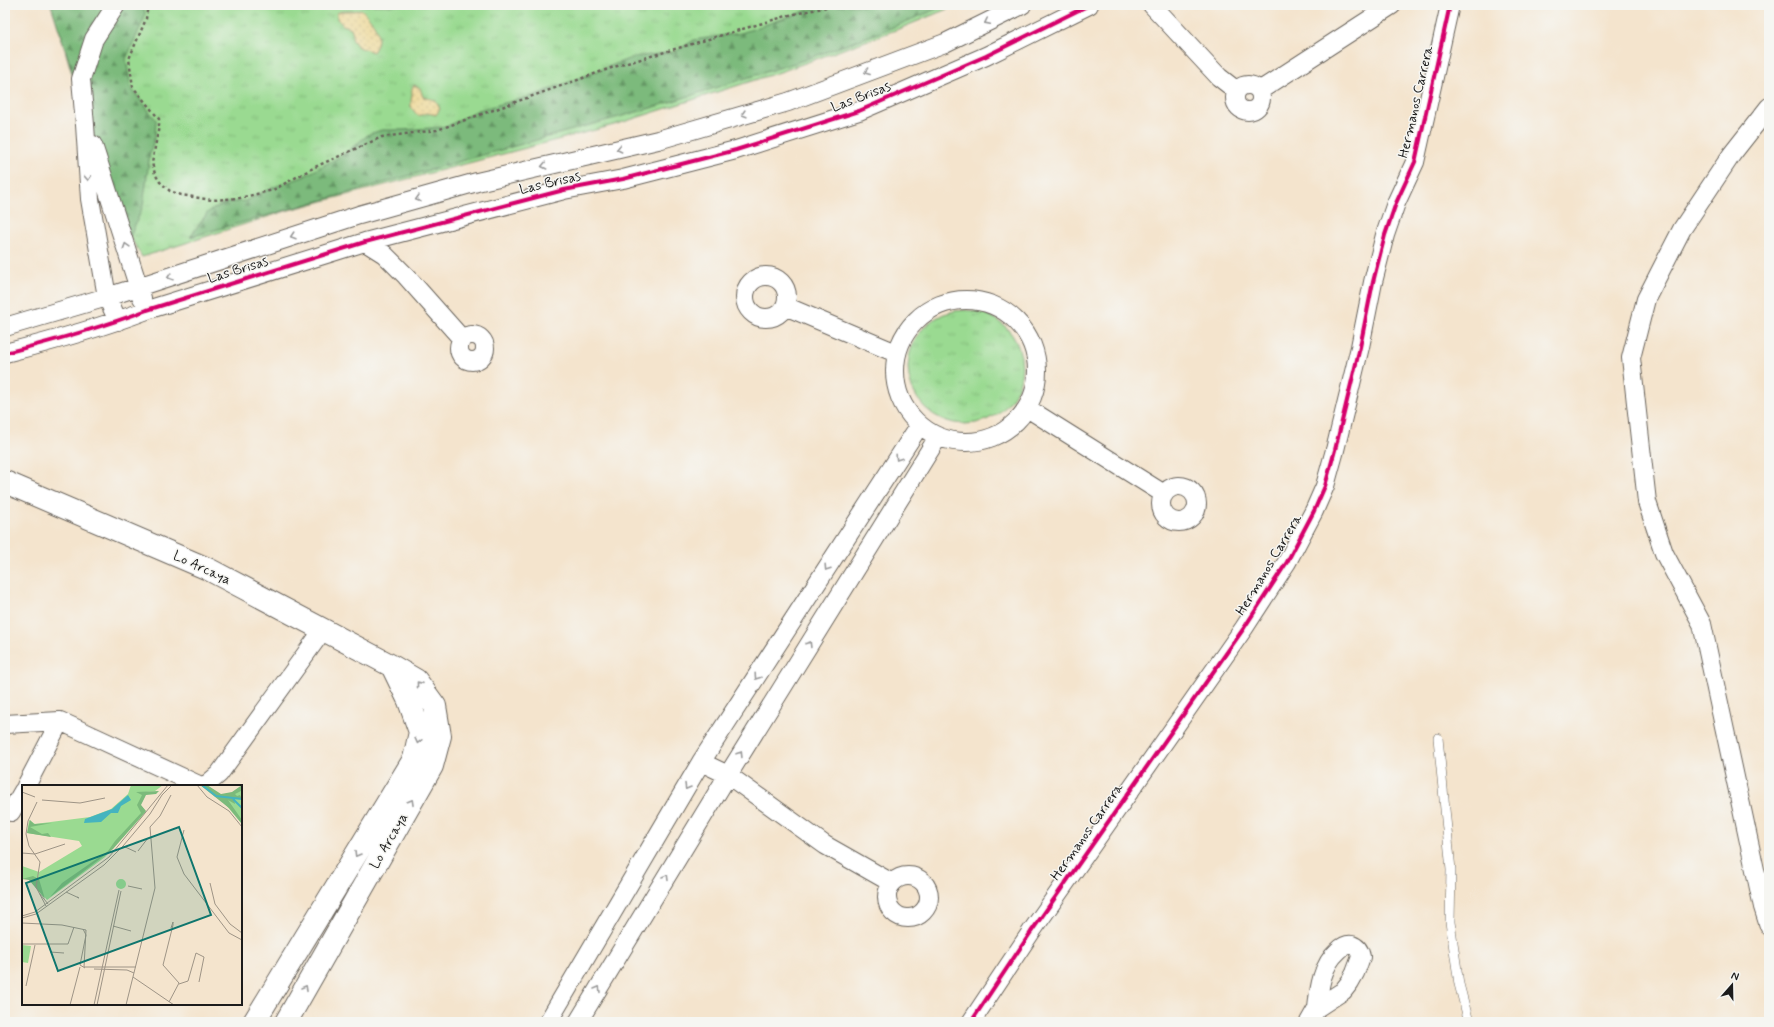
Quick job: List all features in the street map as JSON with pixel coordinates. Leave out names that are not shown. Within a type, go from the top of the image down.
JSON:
[{"type":"street","points":[[116,5],[94,39],[80,79],[86,125],[90,200],[107,297],[118,321]]},
{"type":"street","name":"Las Brisas","points":[[5,327],[107,297],[359,215],[477,182],[658,140],[788,102],[945,43],[1022,5]]},
{"type":"street","name":"Las Brisas","points":[[5,353],[52,342],[147,310],[365,242],[564,190],[623,179],[736,150],[859,111],[986,56],[1089,5]]},
{"type":"street","points":[[1152,5],[1219,77],[1237,91],[1241,86],[1247,84],[1252,85],[1259,91],[1392,5]]},
{"type":"street","name":"Hermanos Carrera","points":[[971,1022],[1031,932],[1252,616],[1287,562],[1314,511],[1324,486],[1335,450],[1385,235],[1396,203],[1414,162],[1450,5]]},
{"type":"street","points":[[1769,106],[1732,154],[1682,229],[1646,299],[1631,358],[1648,502],[1664,553],[1702,624],[1763,907],[1769,926]]},
{"type":"street","points":[[86,125],[138,287],[147,310]]},
{"type":"street","points":[[359,215],[367,216],[375,224],[375,233],[373,237],[365,242],[384,254],[462,339]]},
{"type":"street","points":[[970,299],[994,305],[1014,318],[1029,338],[1037,361],[1036,385],[1028,408],[1011,427],[988,440],[963,443],[938,437],[919,426],[902,405],[894,379],[896,353],[906,330],[923,313],[945,302],[970,299]]},
{"type":"street","points":[[785,306],[896,353]]},
{"type":"street","points":[[1028,408],[1164,494]]},
{"type":"street","points":[[548,1022],[701,762],[919,426]]},
{"type":"street","points":[[578,1022],[728,775],[938,437]]},
{"type":"street","name":"Lo Arcaya","points":[[5,482],[208,569],[416,680],[435,706],[440,736],[432,766],[286,1022]]},
{"type":"street","points":[[205,785],[219,774],[323,630]]},
{"type":"street","name":"Lo Arcaya","points":[[254,1022],[414,759],[420,732],[409,701],[392,666]]},
{"type":"street","points":[[27,785],[60,721]]},
{"type":"street","points":[[5,724],[60,721],[199,785]]},
{"type":"street","points":[[701,762],[728,775],[826,845],[892,883]]},
{"type":"street","points":[[13,813],[22,793]]},
{"type":"lane","points":[[1438,738],[1452,870],[1450,922],[1459,984],[1469,1022]]},
{"type":"path","points":[[144,5],[147,11],[146,19],[129,59],[134,86],[159,119],[152,163],[155,174],[160,182],[170,191],[181,195],[212,200],[240,198],[273,190],[315,167],[382,137],[437,130],[614,67],[790,15],[836,5]]},
{"type":"green space","points":[[51,5],[141,5],[145,12],[144,19],[126,59],[131,88],[156,120],[155,136],[150,153],[143,206],[130,237],[88,120]]},
{"type":"green space","points":[[52,5],[957,5],[901,28],[783,71],[614,125],[289,210],[142,257],[128,233],[74,81]]},
{"type":"green space","points":[[823,5],[946,5],[886,30],[804,60],[651,108],[190,237],[208,212],[225,203],[245,201],[274,187],[303,177],[344,154],[369,134],[382,130],[446,127],[478,110],[535,95],[634,57],[675,52],[694,40],[741,33]]},
{"type":"green space","points":[[965,310],[987,314],[1005,327],[1018,345],[1022,367],[1018,389],[1005,407],[987,420],[965,424],[943,420],[925,407],[912,389],[908,367],[912,345],[925,327],[943,314]]},
{"type":"sand","points":[[361,9],[370,19],[378,35],[378,40],[373,52],[358,47],[352,39],[353,34],[351,28],[343,25],[337,19],[337,13]]},
{"type":"sand","points":[[414,85],[420,88],[423,97],[435,100],[440,109],[436,115],[427,113],[418,116],[413,110],[411,104],[412,88]]},
{"type":"cycle path","points":[[5,353],[59,339],[365,242],[564,190],[623,179],[736,150],[859,111],[986,56],[1089,5]]},
{"type":"cycle path","points":[[971,1022],[1031,932],[1244,628],[1287,562],[1314,511],[1325,486],[1335,450],[1385,235],[1396,203],[1415,162],[1450,5]]}]
